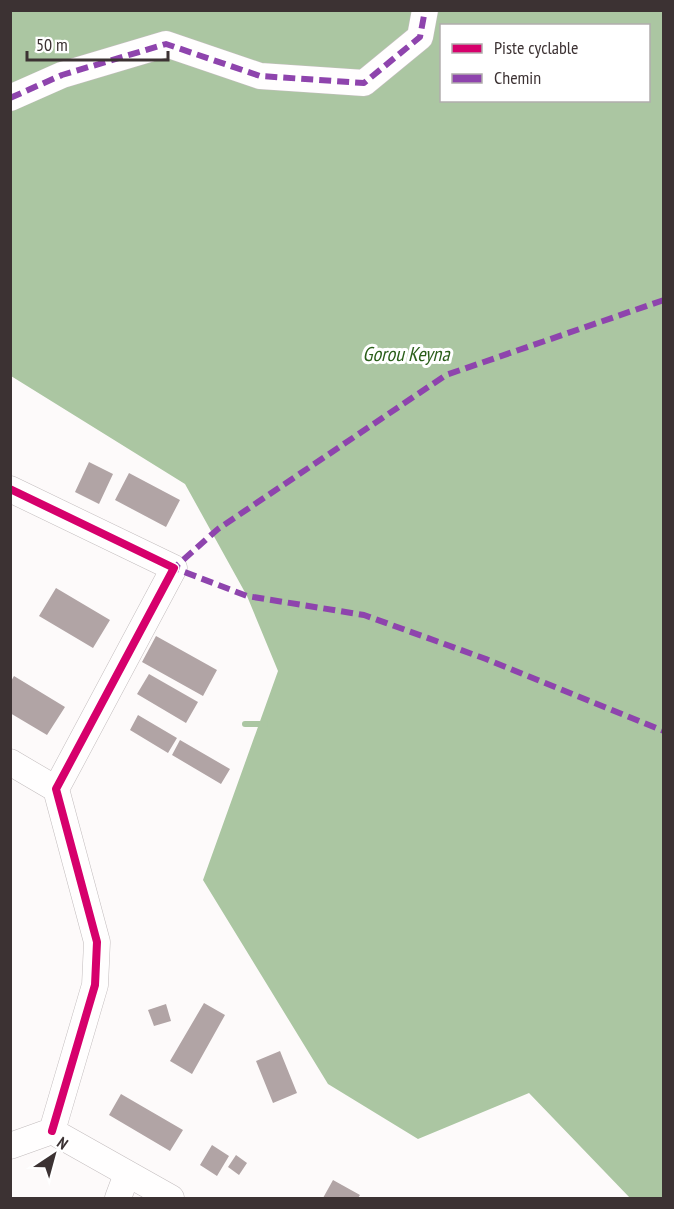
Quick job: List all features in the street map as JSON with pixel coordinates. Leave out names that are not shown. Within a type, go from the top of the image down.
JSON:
[{"type":"street","points":[[10,98],[62,75],[166,44],[260,76],[364,83],[420,37],[425,10]]},
{"type":"street","points":[[10,489],[174,568],[56,789],[97,942],[95,985],[52,1131]]},
{"type":"street","points":[[10,762],[56,789]]},
{"type":"street","points":[[10,1146],[52,1131],[171,1198]]},
{"type":"street","points":[[118,1198],[128,1174]]},
{"type":"water","name":"Gorou Keyna","points":[[10,11],[663,11],[663,1198],[630,1198],[529,1093],[418,1139],[328,1084],[203,880],[278,671],[247,596],[185,484],[11,376]]},
{"type":"building","points":[[89,462],[113,474],[99,504],[75,492]]},
{"type":"building","points":[[129,473],[180,500],[166,527],[115,500]]},
{"type":"building","points":[[56,588],[110,620],[93,648],[39,616]]},
{"type":"building","points":[[156,636],[217,670],[203,696],[142,662]]},
{"type":"building","points":[[149,674],[198,702],[186,723],[137,694]]},
{"type":"building","points":[[14,676],[65,707],[47,735],[10,713],[10,683]]},
{"type":"building","points":[[138,715],[177,738],[168,753],[130,730]]},
{"type":"building","points":[[180,740],[230,769],[221,784],[172,755]]},
{"type":"building","points":[[204,1003],[225,1015],[192,1074],[170,1061]]},
{"type":"building","points":[[166,1004],[171,1021],[154,1026],[148,1010]]},
{"type":"building","points":[[280,1051],[297,1093],[273,1103],[256,1061]]},
{"type":"building","points":[[121,1094],[183,1130],[170,1151],[109,1115]]},
{"type":"building","points":[[212,1145],[229,1156],[217,1176],[200,1165]]},
{"type":"building","points":[[236,1155],[247,1163],[239,1175],[228,1167]]},
{"type":"building","points":[[333,1180],[360,1195],[358,1198],[323,1198]]},
{"type":"waterway","points":[[245,724],[265,724]]},
{"type":"marked path","points":[[10,98],[62,75],[166,44],[260,76],[364,83],[420,37],[425,10]]},
{"type":"marked path","points":[[664,300],[446,375],[218,529],[174,568],[247,596],[364,615],[486,659],[664,731]]},
{"type":"cycle path","points":[[10,489],[174,568],[56,789],[97,942],[95,985],[52,1131]]}]
